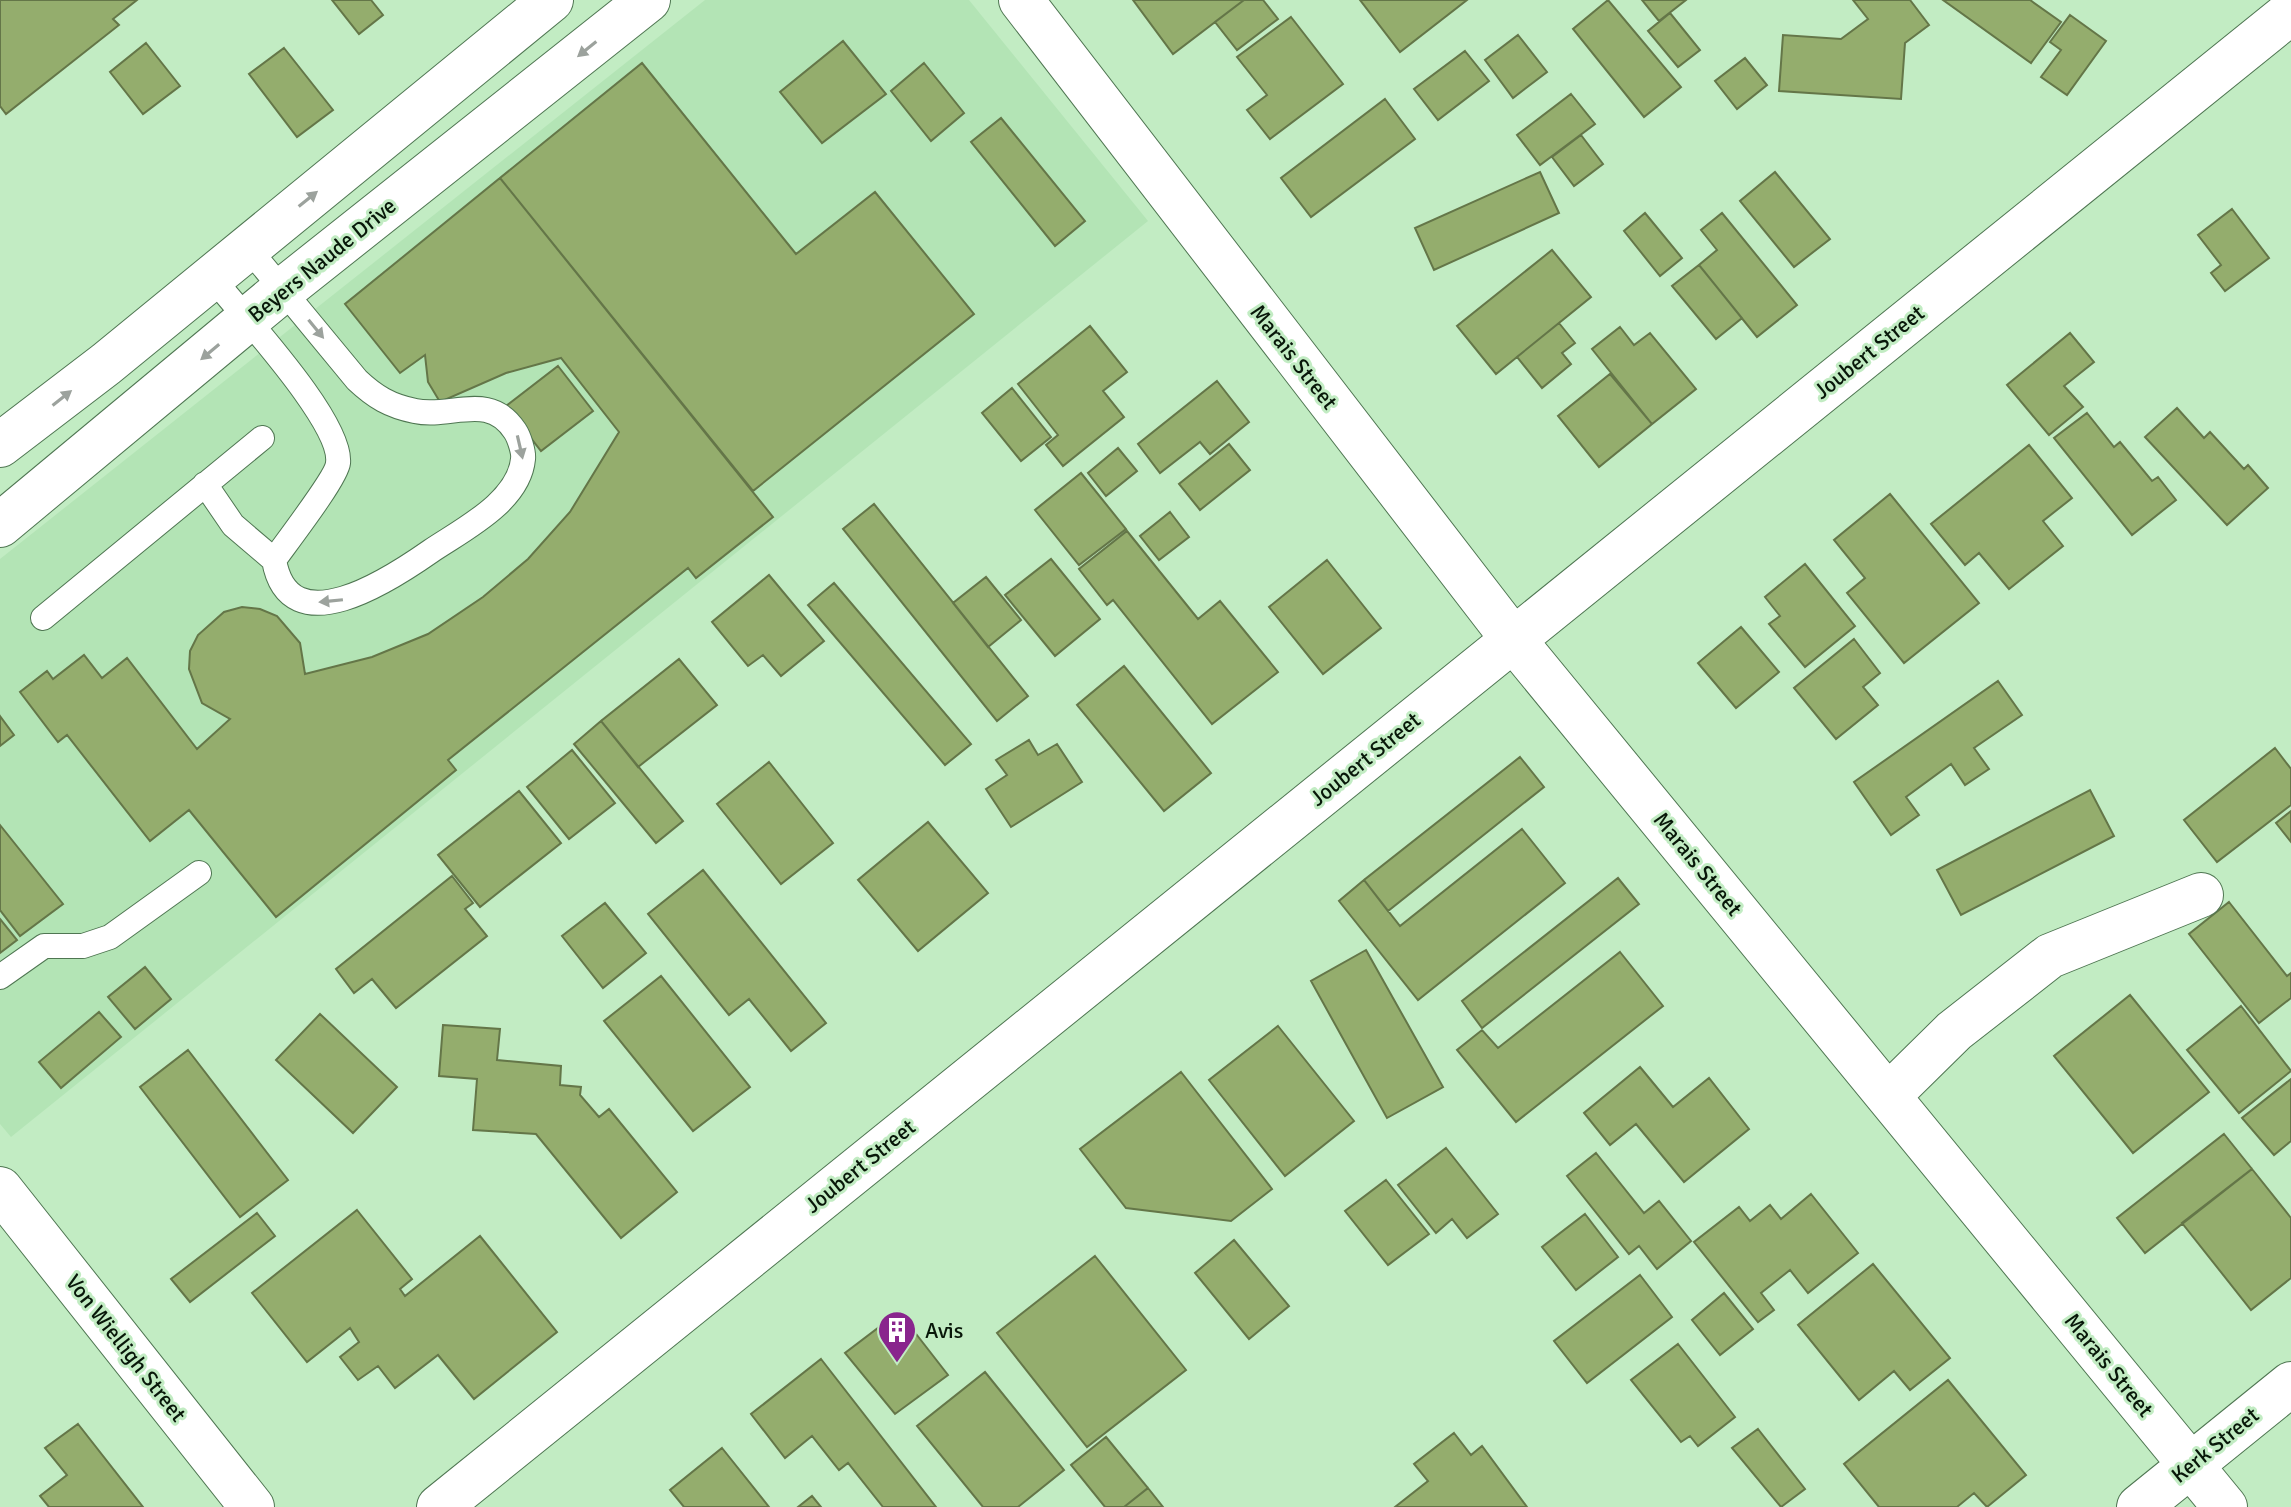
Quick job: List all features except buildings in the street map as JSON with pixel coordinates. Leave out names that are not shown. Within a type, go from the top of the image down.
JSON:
[{"type":"street","points":[[0,445],[248,248],[551,0]]},
{"type":"street","name":"Beyers Naude Drive","points":[[0,525],[284,289],[648,0]]},
{"type":"street","name":"Marais Street","points":[[990,0],[1161,198],[1182,212]]},
{"type":"street","name":"Marais Street","points":[[1021,0],[1513,639],[2225,1507]]},
{"type":"street","name":"Joubert Street","points":[[439,1507],[2291,12]]},
{"type":"street","points":[[1888,1096],[1954,1031],[2050,956],[2201,895]]},
{"type":"street","name":"Von Wielligh Street","points":[[0,1189],[252,1507]]},
{"type":"street","name":"Kerk Street","points":[[2139,1507],[2291,1384]]},
{"type":"lane","points":[[205,484],[233,525],[274,560],[278,582],[293,596],[318,603],[355,596],[405,570],[491,510],[514,484],[524,459],[517,434],[506,419],[488,408],[418,412],[378,399],[357,380],[248,248]]},
{"type":"lane","points":[[212,277],[311,399],[333,439],[339,463],[330,483],[274,560]]},
{"type":"lane","points":[[43,618],[262,438]]},
{"type":"lane","points":[[0,977],[44,946],[83,946],[110,937],[199,873]]},
{"type":"shaded area","points":[[705,0],[969,0],[1148,221],[11,1137],[0,1124],[0,559]]},
{"type":"place","name":"Avis","points":[[897,1364]]}]
